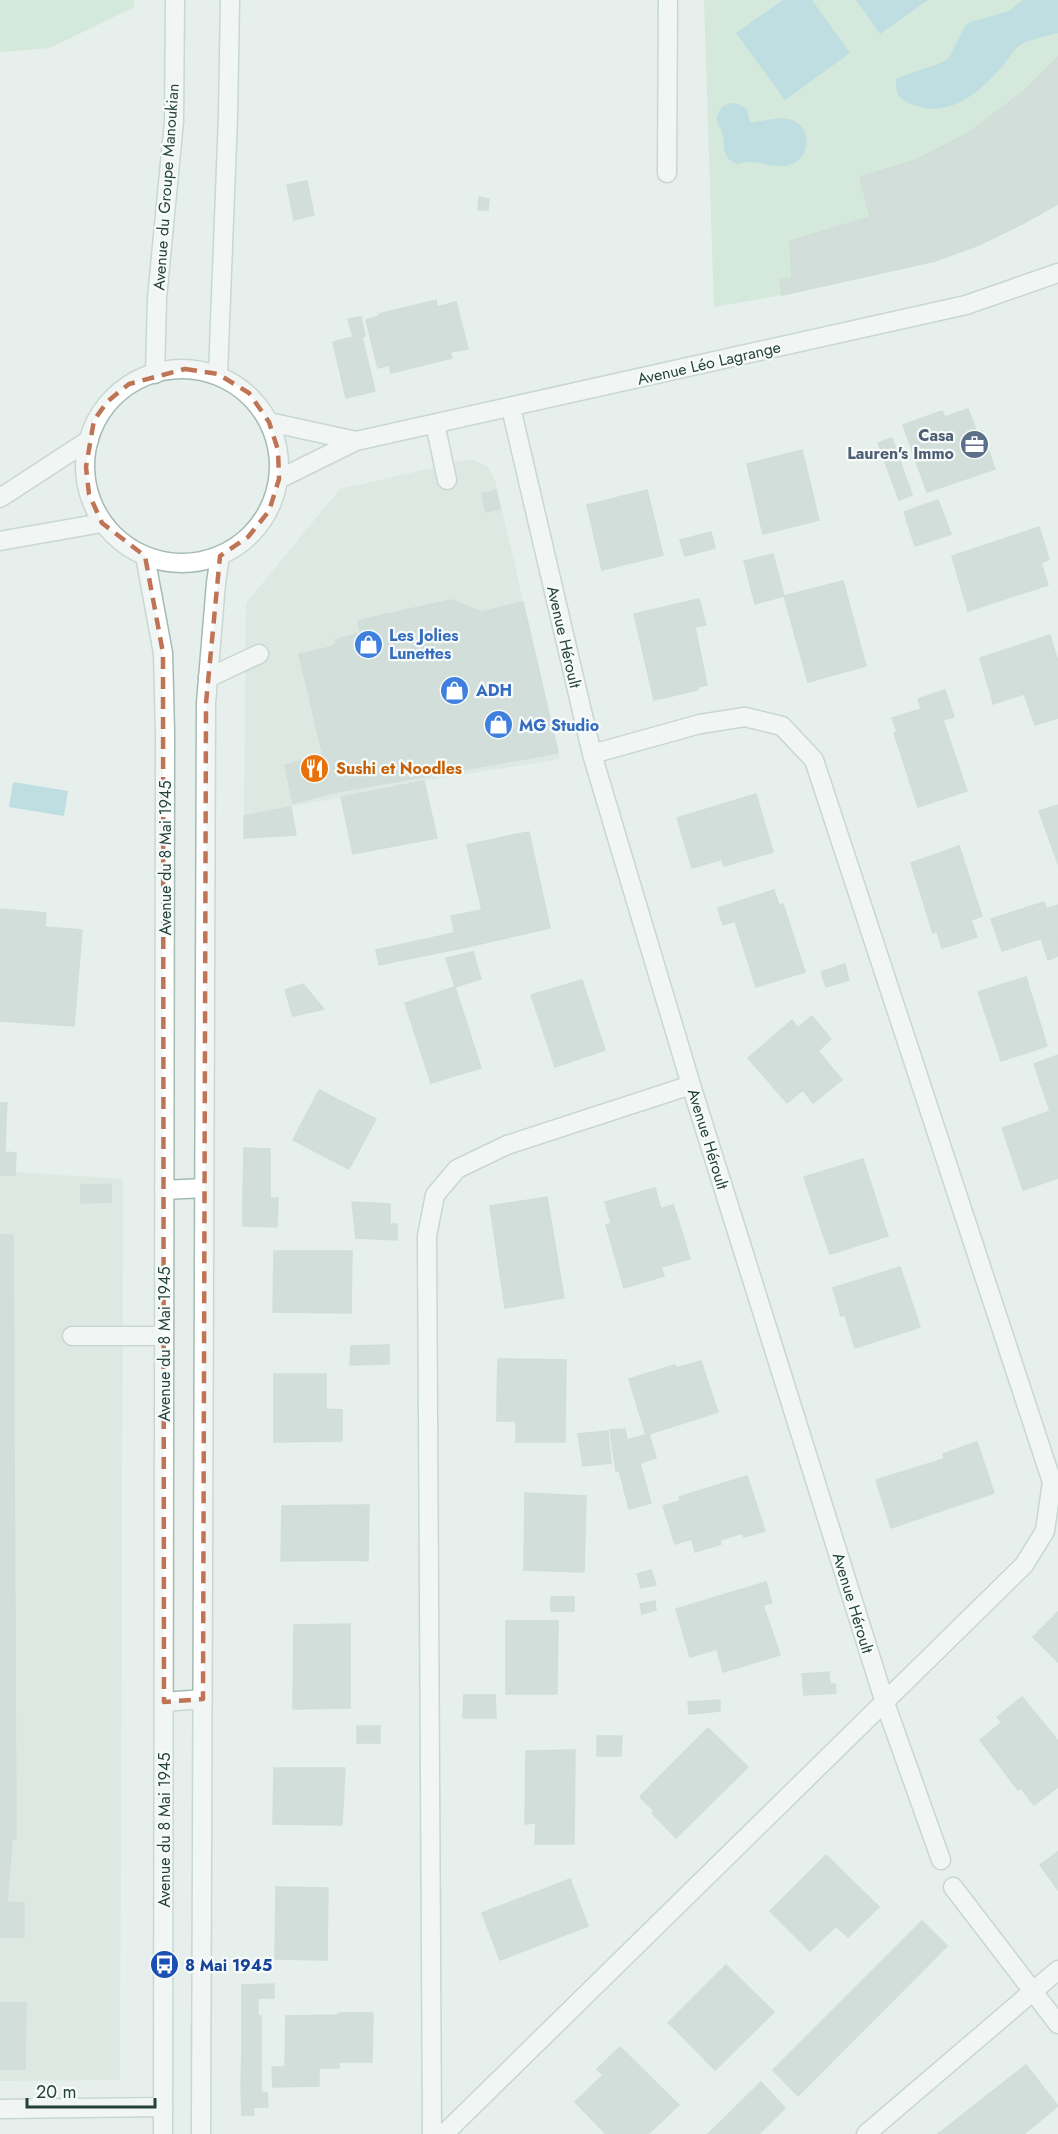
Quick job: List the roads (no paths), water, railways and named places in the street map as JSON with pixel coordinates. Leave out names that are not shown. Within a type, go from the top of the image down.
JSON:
[{"type":"street","name":"Avenue du Groupe Manoukian","points":[[155,374],[157,298],[174,121],[175,0]]},
{"type":"street","points":[[218,374],[230,0]]},
{"type":"street","points":[[667,173],[668,0]]},
{"type":"street","name":"Avenue Léo Lagrange","points":[[279,479],[356,441],[966,305],[1058,273]]},
{"type":"street","points":[[184,369],[218,374],[249,393],[269,422],[278,450],[279,479],[268,511],[248,537],[220,556],[196,562],[170,563],[145,556],[120,541],[102,524],[89,494],[86,467],[93,420],[108,401],[129,384],[155,374],[184,369]]},
{"type":"street","name":"Avenue Héroult","points":[[511,408],[592,754],[691,1085],[885,1703],[941,1860]]},
{"type":"street","name":"Avenue Léo Lagrange","points":[[269,422],[356,441]]},
{"type":"street","points":[[435,424],[447,480]]},
{"type":"street","points":[[0,498],[8,495],[89,440]]},
{"type":"street","points":[[0,541],[102,524]]},
{"type":"street","name":"Avenue du 8 Mai 1945","points":[[145,556],[163,653],[163,2134]]},
{"type":"street","points":[[201,2134],[206,703],[220,556]]},
{"type":"street","points":[[208,678],[259,654]]},
{"type":"street","points":[[444,2134],[1024,1565],[1045,1531],[1052,1482],[814,760],[782,726],[745,717],[700,724],[592,754]]},
{"type":"street","points":[[432,2134],[427,1236],[435,1196],[457,1169],[507,1145],[691,1085]]},
{"type":"street","points":[[164,1190],[204,1188]]},
{"type":"street","points":[[72,1336],[164,1336]]},
{"type":"street","points":[[164,1702],[203,1699]]},
{"type":"street","points":[[953,1887],[1058,2024]]},
{"type":"street","points":[[866,2134],[1058,1970]]},
{"type":"street","points":[[0,2109],[163,2107]]},
{"type":"water","points":[[783,0],[812,0],[850,53],[785,100],[736,33]]},
{"type":"water","points":[[856,0],[928,0],[880,34]]},
{"type":"water","points":[[1023,0],[1058,0],[1058,33],[1031,40],[1019,46],[981,88],[958,103],[933,109],[919,107],[900,97],[896,88],[897,78],[948,59],[965,26],[971,22],[1009,11]]},
{"type":"water","points":[[731,103],[739,104],[747,109],[750,123],[782,118],[798,124],[806,135],[807,142],[803,155],[799,160],[786,166],[732,162],[725,153],[722,133],[717,123],[717,116],[723,106]]},
{"type":"water","points":[[13,782],[68,791],[64,816],[9,807]]},
{"type":"place","name":"Casa Lauren's Immo","points":[[975,444]]},
{"type":"place","name":"Les Jolies Lunettes","points":[[368,644]]},
{"type":"place","name":"ADH","points":[[455,690]]},
{"type":"place","name":"MG Studio","points":[[498,725]]},
{"type":"place","name":"Sushi et Noodles","points":[[315,768]]},
{"type":"place","name":"8 Mai 1945","points":[[164,1965]]}]
